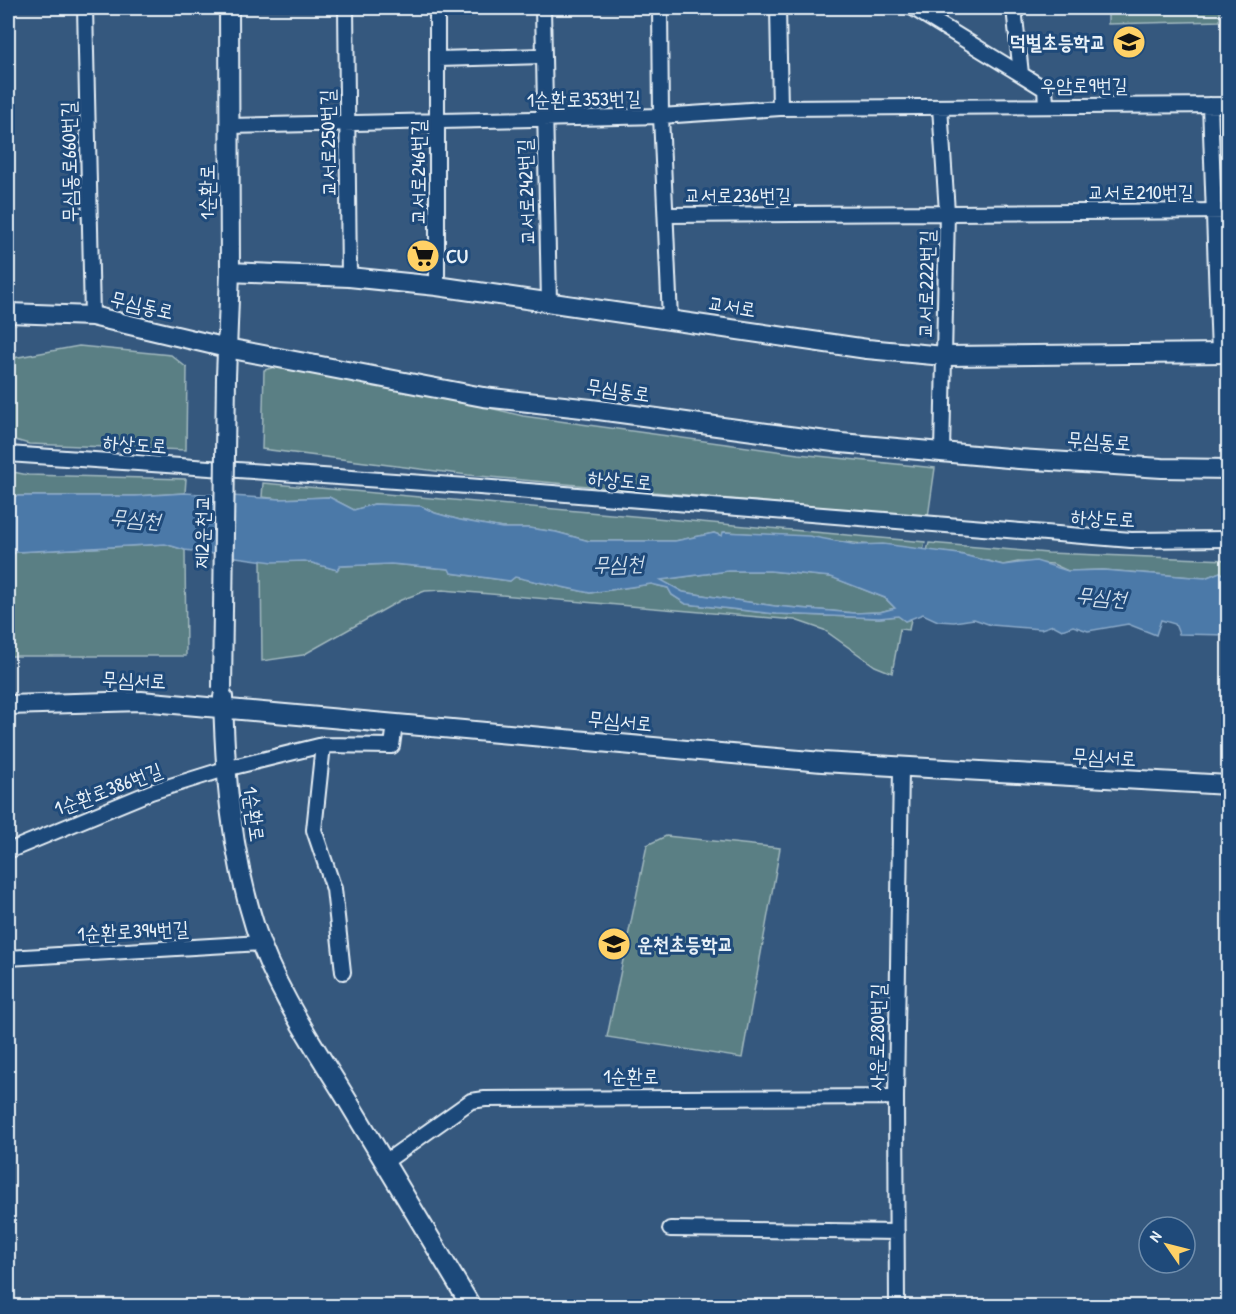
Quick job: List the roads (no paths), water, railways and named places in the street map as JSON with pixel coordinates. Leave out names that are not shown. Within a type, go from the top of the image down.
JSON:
[{"type":"main road","name":"1순환로","points":[[226,377],[230,272],[229,8]]},
{"type":"main road","name":"교서로","points":[[230,272],[349,277],[437,286],[867,349],[944,356],[1224,353]]},
{"type":"main road","name":"무심동로","points":[[8,313],[92,316],[226,348],[483,397],[591,409],[841,443],[942,453],[1162,468],[1228,469]]},
{"type":"main road","name":"제2운천교","points":[[222,688],[226,377]]},
{"type":"main road","name":"1순환로","points":[[222,688],[225,769],[231,826],[244,887],[273,973],[303,1027],[471,1306]]},
{"type":"main road","name":"무심서로","points":[[8,705],[141,701],[901,768],[1228,785]]},
{"type":"street","name":"무심동로660번길","points":[[85,8],[92,316]]},
{"type":"street","name":"교서로250번길","points":[[346,8],[349,277]]},
{"type":"street","name":"교서로246번길","points":[[437,8],[437,286]]},
{"type":"street","name":"교서로242번길","points":[[543,8],[543,119],[549,302]]},
{"type":"street","name":"교서로236번길","points":[[660,8],[661,117],[670,319]]},
{"type":"street","points":[[778,8],[780,108]]},
{"type":"street","points":[[913,8],[1045,89],[1046,104]]},
{"type":"street","points":[[1014,8],[1021,74]]},
{"type":"street","points":[[438,59],[543,56]]},
{"type":"street","name":"우암로9번길","points":[[940,107],[1046,104],[1228,105]]},
{"type":"street","name":"교서로210번길","points":[[1210,105],[1212,211],[1224,353]]},
{"type":"street","name":"1순환로353번길","points":[[229,126],[661,117],[780,108],[940,107]]},
{"type":"street","name":"교서로222번길","points":[[940,107],[947,212],[942,453]]},
{"type":"street","name":"교서로210번길","points":[[1070,212],[1228,211]]},
{"type":"street","name":"교서로222번길","points":[[808,213],[1070,212]]},
{"type":"street","name":"교서로236번길","points":[[667,215],[808,213]]},
{"type":"street","name":"하상도로","points":[[8,454],[466,486],[1108,539],[1228,539]]},
{"type":"street","name":"1순환로386번길","points":[[8,851],[151,792],[225,769],[323,745],[392,746],[395,724]]},
{"type":"street","points":[[323,745],[314,830],[334,889],[343,972]]},
{"type":"street","name":"사운로280번길","points":[[897,1306],[896,1097],[901,768]]},
{"type":"street","name":"1순환로394번길","points":[[8,958],[261,943]]},
{"type":"street","name":"1순환로","points":[[385,1162],[471,1101],[484,1099],[896,1097]]},
{"type":"street","points":[[670,1228],[897,1232]]},
{"type":"water","name":"무심천","points":[[185,493],[280,499],[329,497],[354,510],[374,504],[421,506],[435,513],[460,520],[502,528],[529,528],[556,532],[589,541],[675,541],[714,533],[722,536],[723,532],[809,536],[857,545],[883,544],[959,554],[1003,565],[1036,561],[1068,571],[1103,570],[1205,578],[1220,572],[1228,577],[1228,635],[1179,634],[1175,624],[1161,620],[1156,635],[1128,624],[1088,631],[1073,626],[1062,630],[1053,625],[1041,629],[991,625],[974,619],[954,622],[938,621],[923,614],[905,621],[898,616],[879,618],[776,614],[686,604],[672,595],[668,588],[651,584],[590,593],[515,577],[510,581],[451,573],[449,569],[391,564],[340,566],[337,570],[305,561],[273,562],[185,550],[165,544],[16,552],[8,557],[8,496],[136,496]],"holes":[[[728,571],[770,571],[831,577],[885,598],[895,608],[880,612],[854,613],[775,606],[683,592],[661,580]]]},
{"type":"place","name":"덕벌초등학교","points":[[1129,42]]},
{"type":"place","name":"CU","points":[[423,256]]},
{"type":"place","name":"운천초등학교","points":[[614,944]]}]
